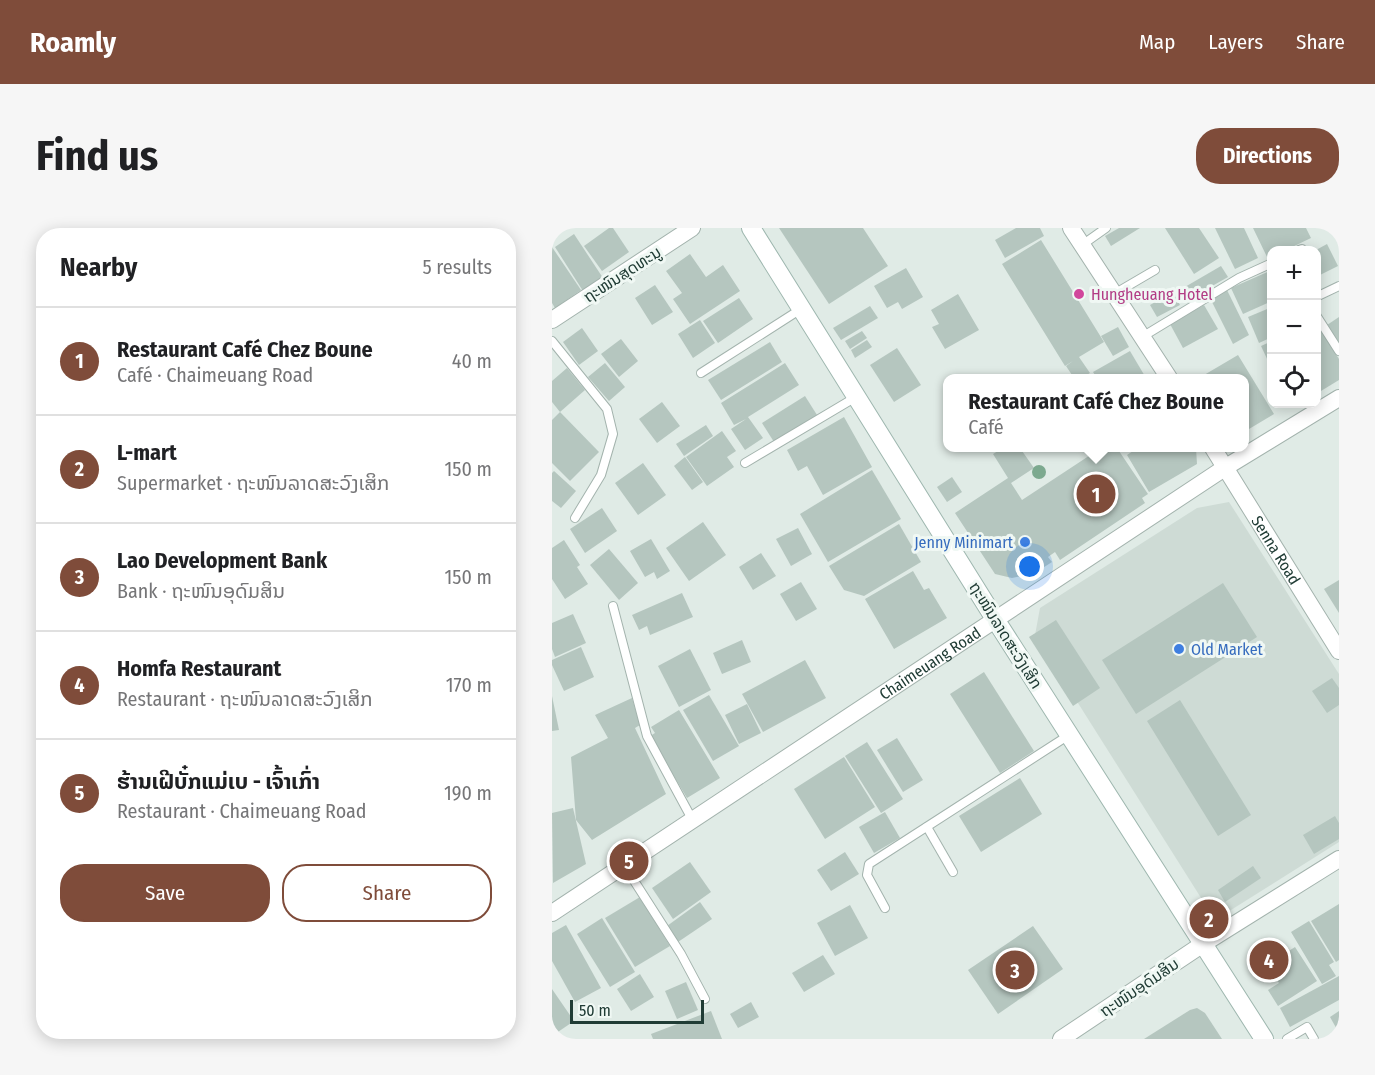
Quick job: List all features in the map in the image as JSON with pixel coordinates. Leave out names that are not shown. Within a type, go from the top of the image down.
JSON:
[{"type":"street","name":"ຖະໜົນສຸດທະນູ","points":[[552,320],[692,228]]},
{"type":"street","name":"ຖະໜົນລາດສະວົງເສິກ","points":[[751,228],[995,619],[1263,1039]]},
{"type":"street","points":[[1071,228],[1165,374]]},
{"type":"street","name":"Chaimeuang Road","points":[[552,912],[1226,467],[1339,398]]},
{"type":"street","name":"Senna Road","points":[[1216,452],[1339,651]]},
{"type":"street","name":"ຖະໜົນອຸດົມສິນ","points":[[1061,1039],[1203,944],[1339,860]]},
{"type":"lane","points":[[1082,245],[1106,228]]},
{"type":"lane","points":[[1142,338],[1239,279],[1267,265]]},
{"type":"lane","points":[[1114,294],[1155,270]]},
{"type":"lane","points":[[1321,295],[1339,286]]},
{"type":"lane","points":[[701,373],[802,309]]},
{"type":"lane","points":[[1321,322],[1339,351]]},
{"type":"lane","points":[[552,341],[607,409],[613,434],[601,475],[575,518]]},
{"type":"lane","points":[[745,463],[856,396]]},
{"type":"lane","points":[[613,606],[647,736],[692,819]]},
{"type":"lane","points":[[885,908],[867,875],[869,864],[1069,734]]},
{"type":"lane","points":[[927,827],[953,872]]},
{"type":"lane","points":[[624,864],[681,954],[705,999]]},
{"type":"lane","points":[[1287,1039],[1307,1027],[1314,1039]]},
{"type":"shaded area","points":[[1229,502],[1339,674],[1339,842],[1215,920],[1035,635],[1040,608],[1197,508]]},
{"type":"building","points":[[609,228],[613,228],[629,252],[602,271],[584,246]]},
{"type":"building","points":[[779,228],[863,228],[888,266],[829,304]]},
{"type":"building","points":[[1016,228],[1040,228],[1044,236],[1005,258],[995,240]]},
{"type":"building","points":[[1119,228],[1140,228],[1111,246],[1105,236]]},
{"type":"building","points":[[1165,228],[1199,228],[1219,258],[1194,274]]},
{"type":"building","points":[[1215,228],[1244,228],[1258,258],[1235,269]]},
{"type":"building","points":[[1253,228],[1306,228],[1311,238],[1294,246],[1267,246],[1267,257]]},
{"type":"building","points":[[574,234],[603,278],[583,291],[555,247]]},
{"type":"building","points":[[1041,240],[1104,342],[1079,357],[1090,373],[1071,374],[1066,366],[1073,361],[1065,366],[1002,264]]},
{"type":"building","points":[[1327,244],[1338,266],[1321,274],[1321,247]]},
{"type":"building","points":[[552,247],[581,290],[555,308],[552,303]]},
{"type":"building","points":[[690,254],[706,277],[723,265],[740,291],[690,324],[673,299],[682,293],[666,271]]},
{"type":"building","points":[[1221,266],[1228,277],[1184,302],[1178,291]]},
{"type":"building","points":[[906,268],[923,297],[902,309],[898,302],[887,308],[874,286]]},
{"type":"building","points":[[1267,272],[1267,303],[1243,314],[1231,288]]},
{"type":"building","points":[[655,285],[673,312],[652,325],[635,298]]},
{"type":"building","points":[[1227,290],[1249,335],[1233,344],[1210,298]]},
{"type":"building","points":[[1173,292],[1180,305],[1157,317],[1150,305]]},
{"type":"building","points":[[958,294],[979,330],[945,349],[932,327],[939,324],[931,310]]},
{"type":"building","points":[[739,298],[753,319],[718,343],[703,321]]},
{"type":"building","points":[[1204,305],[1218,329],[1183,348],[1170,324]]},
{"type":"building","points":[[870,306],[878,318],[841,340],[833,328]]},
{"type":"building","points":[[1267,309],[1267,339],[1259,343],[1248,317]]},
{"type":"building","points":[[1339,317],[1339,344],[1327,325]]},
{"type":"building","points":[[700,320],[715,343],[693,358],[678,334]]},
{"type":"building","points":[[1118,327],[1129,347],[1113,356],[1101,336]]},
{"type":"building","points":[[582,328],[598,351],[579,365],[563,342]]},
{"type":"building","points":[[862,331],[867,338],[850,349],[845,341]]},
{"type":"building","points":[[1321,331],[1339,359],[1339,380],[1321,391]]},
{"type":"building","points":[[621,339],[638,361],[619,377],[601,354]]},
{"type":"building","points":[[867,340],[872,347],[855,358],[851,350]]},
{"type":"building","points":[[770,342],[782,362],[721,400],[708,380]]},
{"type":"building","points":[[1267,343],[1267,359],[1261,346]]},
{"type":"building","points":[[897,348],[921,385],[894,402],[870,365]]},
{"type":"building","points":[[1130,351],[1144,374],[1094,374],[1093,372]]},
{"type":"building","points":[[1238,355],[1267,403],[1267,408],[1270,408],[1274,414],[1249,429],[1249,374],[1206,374]]},
{"type":"building","points":[[605,363],[625,387],[609,401],[588,377]]},
{"type":"building","points":[[785,363],[799,385],[748,417],[763,438],[745,450],[731,429],[746,419],[734,425],[721,403]]},
{"type":"building","points":[[567,368],[585,390],[560,412],[552,402],[552,381]]},
{"type":"building","points":[[805,396],[817,415],[774,442],[762,423]]},
{"type":"building","points":[[662,402],[680,426],[657,443],[639,419]]},
{"type":"building","points":[[560,412],[599,452],[570,481],[552,463],[552,420]]},
{"type":"building","points":[[844,417],[872,467],[823,495],[807,466],[798,471],[787,450]]},
{"type":"building","points":[[706,425],[713,436],[684,456],[676,444]]},
{"type":"building","points":[[722,431],[736,451],[727,457],[734,467],[707,486],[686,457]]},
{"type":"building","points":[[1023,452],[1034,468],[1011,483],[1022,500],[1095,452],[1120,452],[1148,494],[1142,498],[1145,503],[1060,560],[1055,552],[1048,557],[1052,562],[1038,571],[1036,568],[1026,575],[1012,578],[995,574],[955,513],[1008,478],[993,454]]},
{"type":"building","points":[[1132,452],[1196,452],[1197,464],[1149,492],[1127,455]]},
{"type":"building","points":[[685,457],[703,482],[692,490],[674,466]]},
{"type":"building","points":[[643,463],[666,495],[638,515],[615,483]]},
{"type":"building","points":[[872,470],[901,519],[828,562],[800,514]]},
{"type":"building","points":[[554,471],[576,491],[561,508],[552,501],[552,473]]},
{"type":"building","points":[[952,477],[962,492],[947,502],[937,487]]},
{"type":"building","points":[[602,508],[617,531],[585,553],[570,529]]},
{"type":"building","points":[[703,522],[726,555],[689,581],[666,548]]},
{"type":"building","points":[[899,524],[921,562],[864,596],[844,590],[829,566]]},
{"type":"building","points":[[798,528],[812,554],[791,566],[776,539]]},
{"type":"building","points":[[651,539],[670,571],[657,579],[654,572],[645,577],[630,551]]},
{"type":"building","points":[[564,540],[580,565],[577,567],[588,584],[565,599],[552,579],[552,548]]},
{"type":"building","points":[[609,549],[638,583],[619,600],[590,565]]},
{"type":"building","points":[[761,553],[776,576],[753,590],[739,567]]},
{"type":"building","points":[[913,571],[924,590],[929,588],[947,618],[894,649],[865,599]]},
{"type":"building","points":[[1339,580],[1339,613],[1324,589]]},
{"type":"building","points":[[801,582],[817,609],[796,621],[780,594]]},
{"type":"building","name":"Old Market","points":[[1223,583],[1257,637],[1136,714],[1102,660]]},
{"type":"building","points":[[682,593],[693,617],[650,635],[647,626],[639,630],[632,615]]},
{"type":"building","points":[[573,614],[586,643],[555,657],[552,649],[552,623]]},
{"type":"building","points":[[1056,620],[1100,688],[1073,706],[1029,637]]},
{"type":"building","points":[[742,640],[751,662],[722,674],[713,653]]},
{"type":"building","points":[[581,647],[594,677],[564,691],[552,665],[552,660]]},
{"type":"building","points":[[690,649],[711,690],[679,707],[658,666]]},
{"type":"building","points":[[805,660],[826,698],[763,732],[742,694]]},
{"type":"building","points":[[984,672],[1034,751],[1000,773],[950,694]]},
{"type":"building","points":[[1332,678],[1339,688],[1339,705],[1327,713],[1312,691]]},
{"type":"building","points":[[709,695],[739,746],[713,761],[683,710]]},
{"type":"building","points":[[552,696],[559,730],[552,731]]},
{"type":"building","points":[[632,698],[640,725],[635,728],[666,794],[592,840],[576,820],[571,757],[608,738],[595,715]]},
{"type":"building","points":[[1180,700],[1251,815],[1218,836],[1147,721]]},
{"type":"building","points":[[747,704],[761,733],[739,744],[725,715]]},
{"type":"building","points":[[679,710],[720,778],[687,798],[650,736],[655,733],[651,727]]},
{"type":"building","points":[[897,738],[923,780],[903,792],[877,750]]},
{"type":"building","points":[[867,742],[903,799],[881,813],[845,756]]},
{"type":"building","points":[[844,757],[875,807],[825,839],[794,789]]},
{"type":"building","points":[[1020,778],[1042,814],[981,852],[959,816]]},
{"type":"building","points":[[573,808],[586,864],[553,883],[552,813]]},
{"type":"building","points":[[885,812],[900,838],[874,853],[859,827]]},
{"type":"building","points":[[1335,816],[1339,823],[1339,839],[1314,854],[1303,835]]},
{"type":"building","points":[[845,852],[859,874],[831,891],[817,870]]},
{"type":"building","points":[[690,862],[711,892],[673,919],[652,888]]},
{"type":"building","points":[[1253,866],[1261,878],[1225,902],[1218,890]]},
{"type":"building","points":[[640,897],[670,946],[635,967],[605,918]]},
{"type":"building","points":[[700,902],[712,919],[678,942],[667,926]]},
{"type":"building","points":[[1339,904],[1339,960],[1336,962],[1311,921]]},
{"type":"building","points":[[850,905],[868,938],[835,956],[817,923]]},
{"type":"building","points":[[602,918],[635,972],[610,987],[577,934]]},
{"type":"building","points":[[1309,921],[1334,962],[1329,965],[1336,976],[1322,984],[1291,932]]},
{"type":"building","points":[[566,925],[601,988],[575,1002],[552,961],[552,933]]},
{"type":"building","points":[[1033,926],[1063,969],[998,1014],[968,970]]},
{"type":"building","points":[[1295,947],[1317,981],[1278,1006],[1268,990],[1279,983],[1267,965]]},
{"type":"building","points":[[823,955],[835,974],[804,992],[792,973]]},
{"type":"building","points":[[640,974],[654,997],[631,1011],[617,989]]},
{"type":"building","points":[[1339,976],[1339,1000],[1290,1027],[1280,1008]]},
{"type":"building","points":[[686,982],[698,1010],[677,1019],[665,991]]},
{"type":"building","points":[[552,989],[574,1021],[552,1036]]},
{"type":"building","points":[[751,1002],[759,1017],[738,1028],[730,1014]]},
{"type":"building","points":[[1197,1008],[1205,1013],[1222,1039],[1144,1039],[1190,1010]]},
{"type":"building","points":[[711,1011],[722,1039],[653,1039],[651,1034]]},
{"type":"building","points":[[1339,1011],[1339,1033],[1330,1017]]},
{"type":"place","name":"Hungheuang Hotel","points":[[1079,294]]},
{"type":"place","name":"Restaurant Café Chez Boune","points":[[1096,494]]},
{"type":"place","name":"Jenny Minimart","points":[[1025,542]]},
{"type":"place","name":"Old Market","points":[[1179,649]]},
{"type":"place","name":"ຮ້ານເຝີບັ໋ກແມ່ເບ - ເຈົ້າເກົ່າ","points":[[629,861]]},
{"type":"place","name":"L-mart","points":[[1209,919]]},
{"type":"place","name":"Homfa Restaurant","points":[[1269,960]]},
{"type":"place","name":"Lao Development Bank","points":[[1015,970]]}]
